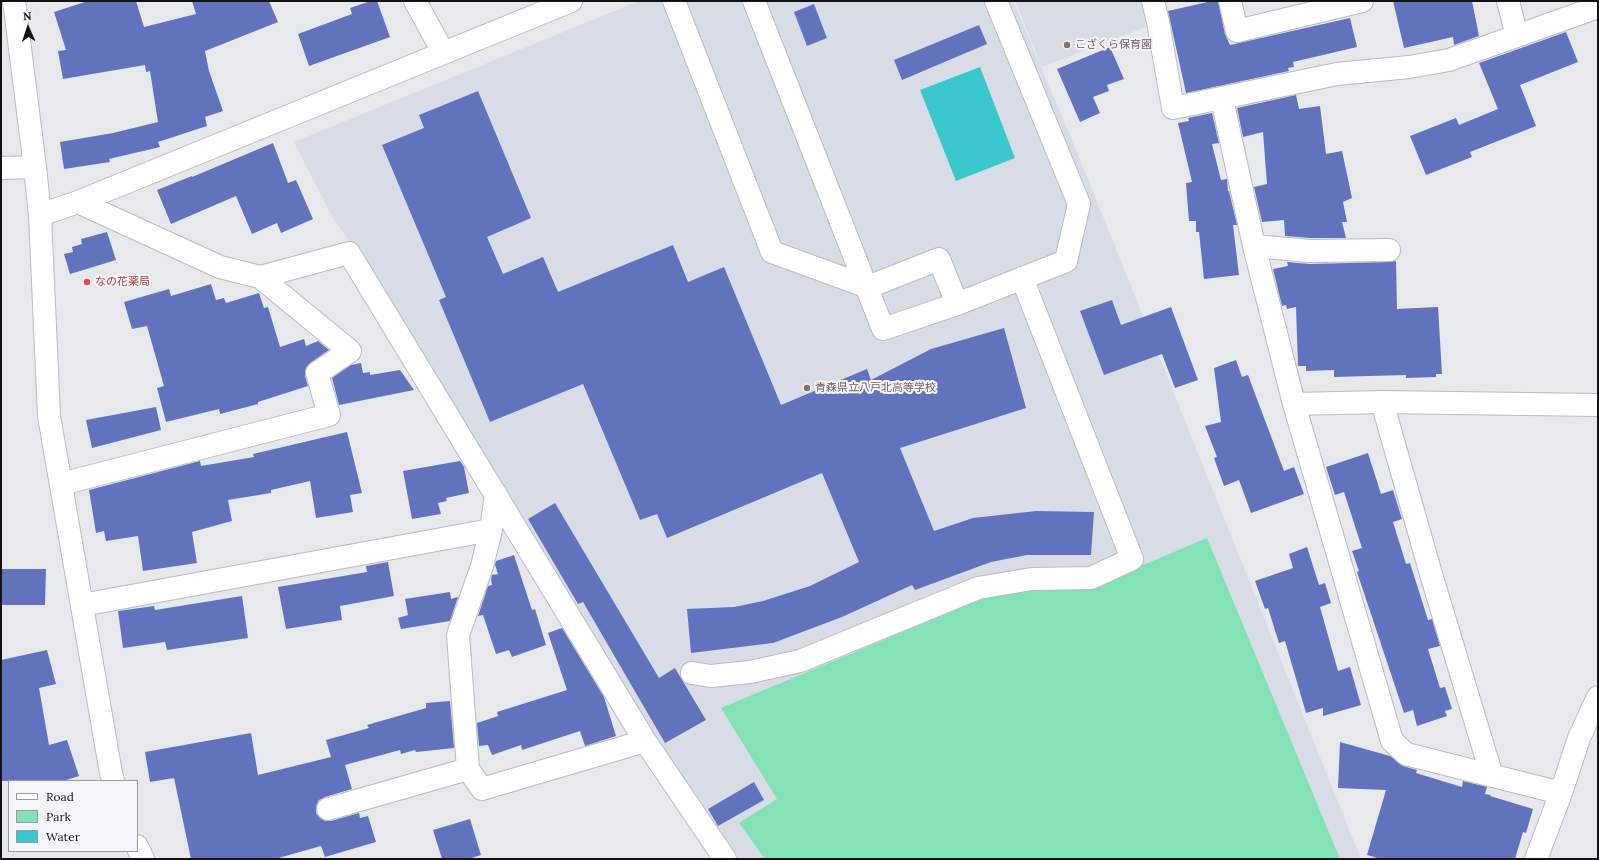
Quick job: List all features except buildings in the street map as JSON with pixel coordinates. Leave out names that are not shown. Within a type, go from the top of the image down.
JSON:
[{"type":"street","points":[[415,1],[443,52]]},
{"type":"street","points":[[40,215],[78,202],[571,1]]},
{"type":"street","points":[[674,1],[772,252],[868,287],[939,259],[957,304]]},
{"type":"street","points":[[754,1],[868,287],[883,329],[957,304],[1066,261],[1079,204],[996,1]]},
{"type":"street","points":[[1153,1],[1173,108],[1337,74],[1409,67],[1449,60],[1598,7]]},
{"type":"street","points":[[1230,1],[1237,31],[1362,1]]},
{"type":"street","points":[[1508,1],[1517,36]]},
{"type":"street","points":[[19,3],[40,215],[50,416],[110,773],[113,780]]},
{"type":"street","points":[[1222,99],[1254,246],[1294,404],[1392,741],[1406,754],[1561,793]]},
{"type":"street","points":[[1,168],[35,167]]},
{"type":"street","points":[[78,202],[220,268],[260,277],[349,253],[645,741],[725,859]]},
{"type":"street","points":[[1254,246],[1310,251],[1389,250]]},
{"type":"street","points":[[61,484],[329,415],[317,373],[350,352],[260,277]]},
{"type":"street","points":[[692,673],[711,676],[750,672],[800,660],[978,588],[1032,579],[1091,578],[1132,559],[1022,278]]},
{"type":"street","points":[[1294,404],[1382,402],[1598,405]]},
{"type":"street","points":[[1382,402],[1431,574],[1492,776]]},
{"type":"street","points":[[496,494],[491,530],[482,566],[458,635],[468,769],[482,789],[645,741]]},
{"type":"street","points":[[82,605],[491,530]]},
{"type":"street","points":[[1536,859],[1561,793],[1579,738],[1598,697]]},
{"type":"street","points":[[328,809],[468,769]]},
{"type":"street","points":[[138,848],[143,859]]},
{"type":"shaded area","name":"青森県立八戸北高等学校","points":[[639,1],[1013,1],[1075,147],[1361,859],[737,859],[644,722],[377,282],[333,218],[294,142]]},
{"type":"shaded area","name":"こざくら保育園","points":[[1015,1],[1153,1],[1158,22],[1042,67]]},
{"type":"green space","points":[[1207,538],[1340,859],[765,859],[739,823],[777,799],[721,708],[994,594],[1036,589],[1096,585]]},
{"type":"water","points":[[980,67],[1015,158],[956,181],[920,90]]},
{"type":"place","name":"こざくら保育園","points":[[1067,45]]},
{"type":"place","name":"なの花薬局","points":[[87,282]]},
{"type":"place","name":"青森県立八戸北高等学校","points":[[807,388]]}]
